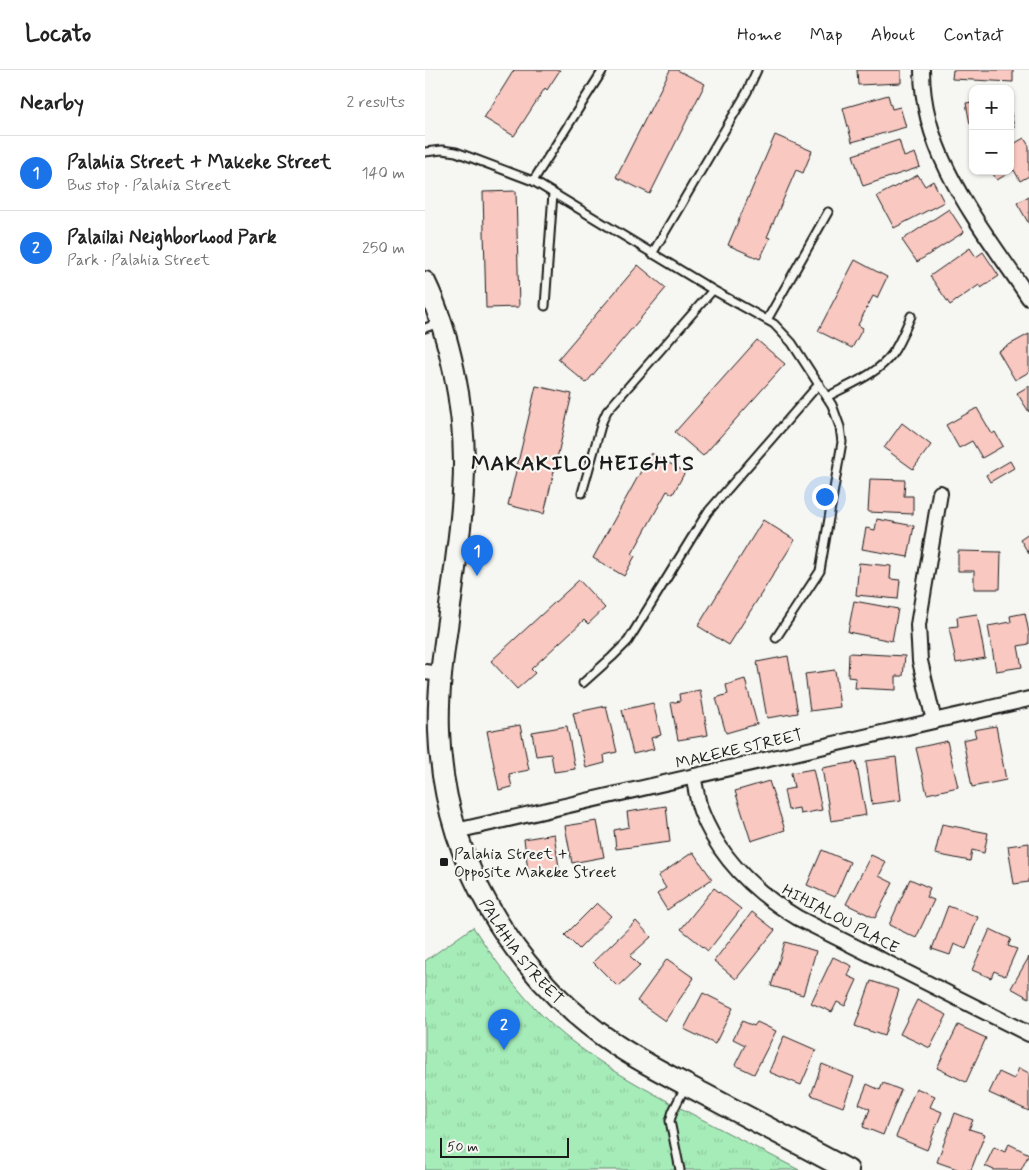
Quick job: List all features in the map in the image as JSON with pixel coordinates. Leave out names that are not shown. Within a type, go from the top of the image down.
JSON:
[{"type":"street","points":[[922,70],[925,102],[931,129],[939,156],[951,182],[1029,298]]},
{"type":"street","name":"PALAHIA STREET","points":[[425,282],[432,325],[449,348],[460,404],[464,462],[461,520],[433,673],[439,694],[439,741],[443,778],[456,832],[469,868],[489,910],[515,949],[545,985],[579,1018],[617,1046],[848,1170]]},
{"type":"street","points":[[934,721],[920,661],[918,625],[940,493]]},
{"type":"street","name":"MAKEKE STREET","points":[[456,832],[1029,699]]},
{"type":"street","name":"HIHIALOU PLACE","points":[[693,776],[700,809],[724,853],[758,890],[777,905],[798,918],[1029,1034]]},
{"type":"lane","points":[[533,181],[603,70]]},
{"type":"lane","points":[[652,254],[747,92],[757,70]]},
{"type":"lane","points":[[425,152],[443,150],[456,152],[533,181],[652,254],[767,320],[787,336],[819,384],[839,419],[842,442],[818,576],[776,638]]},
{"type":"lane","points":[[545,306],[553,193]]},
{"type":"lane","points":[[767,320],[828,212]]},
{"type":"lane","points":[[582,493],[607,411],[713,290]]},
{"type":"lane","points":[[827,398],[886,362],[895,349],[911,316]]},
{"type":"lane","points":[[583,683],[628,640],[707,513],[819,384]]},
{"type":"lane","points":[[679,1170],[670,1121],[686,1084]]},
{"type":"green space","points":[[473,927],[493,957],[526,999],[551,1024],[579,1047],[609,1068],[640,1086],[799,1170],[425,1170],[425,961]]},
{"type":"building","points":[[514,70],[560,70],[547,90],[545,88],[514,136],[484,118]]},
{"type":"building","points":[[670,70],[677,70],[705,84],[650,194],[616,177]]},
{"type":"building","points":[[857,70],[901,70],[901,83],[858,85]]},
{"type":"building","points":[[953,70],[1013,70],[1013,82],[952,79]]},
{"type":"building","points":[[888,95],[892,109],[900,107],[906,127],[852,142],[843,108]]},
{"type":"building","points":[[966,103],[969,103],[969,119]]},
{"type":"building","points":[[775,135],[812,151],[803,173],[796,170],[767,237],[770,238],[760,259],[728,245]]},
{"type":"building","points":[[1024,138],[1029,146],[1029,176],[1020,181],[1014,170],[1014,144]]},
{"type":"building","points":[[899,140],[904,157],[915,153],[920,167],[863,186],[853,155]]},
{"type":"building","points":[[918,175],[925,186],[933,181],[944,202],[894,228],[877,196]]},
{"type":"building","points":[[994,175],[1006,175],[997,180]]},
{"type":"building","points":[[516,191],[519,307],[486,308],[483,192]]},
{"type":"building","points":[[1029,196],[1029,224],[1017,203]]},
{"type":"building","points":[[949,209],[964,232],[917,262],[902,240]]},
{"type":"building","points":[[970,248],[976,257],[983,252],[999,276],[981,288],[979,285],[950,305],[930,276]]},
{"type":"building","points":[[855,260],[887,277],[877,298],[873,296],[858,325],[863,328],[852,348],[818,331]]},
{"type":"building","points":[[638,265],[666,288],[586,383],[558,359]]},
{"type":"building","points":[[1029,334],[1029,372],[1015,380],[998,351]]},
{"type":"building","points":[[757,340],[785,364],[703,456],[675,432]]},
{"type":"building","points":[[536,386],[572,394],[544,514],[508,505]]},
{"type":"building","points":[[1029,386],[1029,412],[1017,393]]},
{"type":"building","points":[[977,408],[992,434],[995,432],[1003,446],[982,458],[972,441],[959,448],[946,425]]},
{"type":"building","points":[[902,423],[931,445],[913,469],[884,448]]},
{"type":"building","points":[[651,453],[685,472],[673,494],[667,491],[632,554],[635,556],[624,576],[593,558]]},
{"type":"building","points":[[1010,461],[1014,468],[990,482],[986,475]]},
{"type":"building","points":[[870,479],[905,480],[904,496],[913,496],[913,514],[868,512]]},
{"type":"building","points":[[877,519],[914,526],[908,557],[862,549],[866,528],[875,530]]},
{"type":"building","points":[[763,520],[795,540],[729,645],[698,626]]},
{"type":"building","points":[[1029,533],[1029,554],[1020,539]]},
{"type":"building","points":[[958,551],[1001,552],[1000,589],[974,589],[974,571],[958,571]]},
{"type":"building","points":[[859,563],[891,566],[890,579],[900,580],[898,599],[856,595]]},
{"type":"building","points":[[579,580],[605,608],[588,624],[584,620],[531,669],[535,673],[517,689],[491,661]]},
{"type":"building","points":[[854,601],[898,609],[892,641],[848,632]]},
{"type":"building","points":[[1025,613],[1029,644],[1018,646],[1022,667],[996,671],[988,626],[1011,622],[1010,616]]},
{"type":"building","points":[[977,614],[985,658],[956,663],[949,627],[958,626],[957,617]]},
{"type":"building","points":[[849,653],[905,656],[903,676],[896,676],[896,690],[855,688],[856,678],[848,677]]},
{"type":"building","points":[[788,656],[798,713],[767,718],[757,662]]},
{"type":"building","points":[[835,670],[840,707],[810,711],[805,674]]},
{"type":"building","points":[[745,679],[757,724],[726,733],[716,698],[728,694],[726,685]]},
{"type":"building","points":[[700,690],[708,735],[678,740],[671,703],[680,701],[679,694]]},
{"type":"building","points":[[653,703],[661,735],[651,738],[654,749],[633,754],[622,710]]},
{"type":"building","points":[[606,706],[617,752],[604,755],[605,763],[586,768],[573,713]]},
{"type":"building","points":[[520,725],[529,770],[509,774],[512,787],[499,790],[487,731]]},
{"type":"building","points":[[567,726],[575,769],[554,772],[551,754],[536,756],[532,732]]},
{"type":"building","points":[[996,726],[1006,780],[972,787],[963,740],[976,737],[974,730]]},
{"type":"building","points":[[947,741],[958,787],[927,794],[916,748]]},
{"type":"building","points":[[896,757],[901,800],[872,804],[866,761]]},
{"type":"building","points":[[856,762],[866,815],[831,821],[822,768]]},
{"type":"building","points":[[813,769],[822,810],[800,814],[799,808],[788,810],[784,790],[794,788],[791,773]]},
{"type":"building","points":[[769,781],[785,830],[751,841],[735,791]]},
{"type":"building","points":[[666,806],[670,842],[616,849],[614,830],[629,827],[627,812]]},
{"type":"building","points":[[597,821],[604,857],[572,863],[565,826]]},
{"type":"building","points":[[942,824],[988,833],[984,853],[972,850],[970,861],[935,854]]},
{"type":"building","points":[[554,834],[560,874],[529,878],[524,839]]},
{"type":"building","points":[[1029,843],[1029,882],[1014,884],[1008,846]]},
{"type":"building","points":[[822,850],[850,862],[835,897],[807,885]]},
{"type":"building","points":[[693,852],[712,879],[667,910],[657,894],[666,888],[658,876]]},
{"type":"building","points":[[871,855],[886,862],[879,876],[893,883],[875,918],[846,904]]},
{"type":"building","points":[[910,879],[930,888],[926,897],[934,900],[916,938],[889,925]]},
{"type":"building","points":[[714,888],[741,909],[708,951],[681,929]]},
{"type":"building","points":[[597,903],[611,916],[579,949],[565,935]]},
{"type":"building","points":[[948,906],[978,917],[966,949],[954,944],[950,955],[932,949]]},
{"type":"building","points":[[752,912],[775,930],[736,979],[714,961]]},
{"type":"building","points":[[636,921],[651,937],[630,956],[640,966],[618,987],[593,962]]},
{"type":"building","points":[[990,929],[1011,939],[1008,946],[1017,949],[1005,976],[994,971],[991,978],[972,970]]},
{"type":"building","points":[[785,942],[816,951],[803,995],[771,986]]},
{"type":"building","points":[[833,957],[852,966],[848,976],[857,980],[845,1006],[837,1002],[832,1012],[811,1003]]},
{"type":"building","points":[[1029,957],[1029,998],[1011,988]]},
{"type":"building","points":[[667,959],[694,978],[665,1021],[637,1001]]},
{"type":"building","points":[[871,981],[899,990],[884,1036],[855,1026]]},
{"type":"building","points":[[703,993],[733,1008],[715,1044],[684,1029]]},
{"type":"building","points":[[917,1000],[947,1015],[930,1048],[900,1034]]},
{"type":"building","points":[[742,1021],[754,1026],[757,1022],[776,1031],[754,1074],[735,1065],[745,1045],[733,1039]]},
{"type":"building","points":[[958,1025],[986,1038],[966,1082],[937,1068]]},
{"type":"building","points":[[784,1036],[816,1050],[801,1085],[769,1072]]},
{"type":"building","points":[[822,1064],[854,1077],[843,1107],[811,1095]]},
{"type":"building","points":[[1019,1068],[1029,1073],[1029,1111],[989,1093],[999,1072],[1014,1079]]},
{"type":"building","points":[[883,1083],[901,1090],[883,1135],[863,1127],[870,1109],[859,1104],[867,1084],[880,1090]]},
{"type":"building","points":[[916,1088],[935,1096],[930,1107],[942,1112],[927,1150],[896,1137]]},
{"type":"building","points":[[955,1113],[973,1120],[969,1129],[985,1134],[971,1170],[960,1170],[937,1162]]},
{"type":"building","points":[[1009,1144],[1029,1154],[1021,1170],[994,1170],[985,1166],[994,1147],[1005,1152]]},
{"type":"place","name":"Palahia Street + Makeke Street","points":[[477,576]]},
{"type":"place","name":"Palahia Street + Opposite Makeke Street","points":[[444,862]]},
{"type":"place","name":"Palailai Neighborhood Park","points":[[504,1050]]},
{"type":"district","name":"MAKAKILO HEIGHTS","points":[[583,463]]}]
